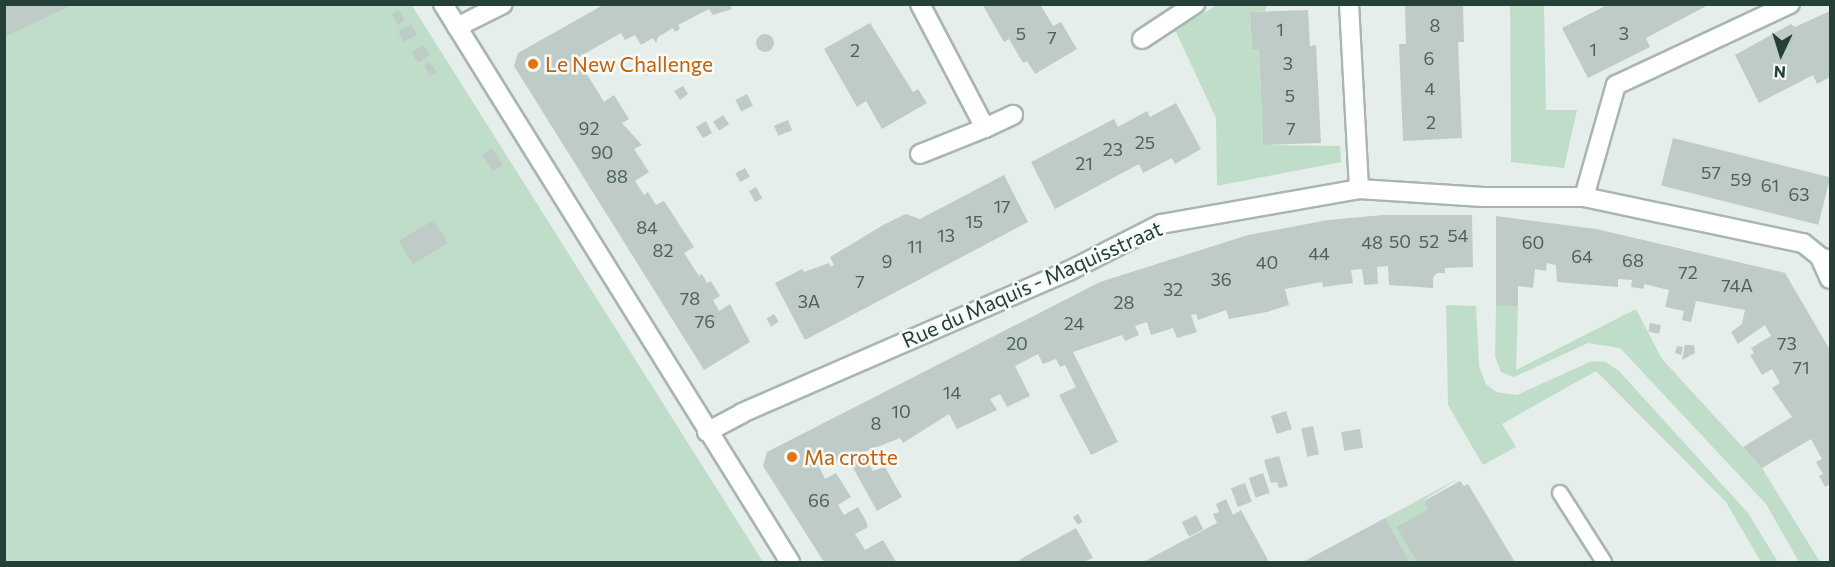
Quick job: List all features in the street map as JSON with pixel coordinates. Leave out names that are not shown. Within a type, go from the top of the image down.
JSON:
[{"type":"street","points":[[442,4],[790,562]]},
{"type":"street","points":[[920,4],[985,128]]},
{"type":"street","points":[[1142,39],[1195,4]]},
{"type":"street","points":[[1349,4],[1359,189]]},
{"type":"street","points":[[1584,197],[1616,85],[1790,4]]},
{"type":"street","points":[[457,27],[499,5]]},
{"type":"street","points":[[920,154],[1013,115]]},
{"type":"street","name":"Rue du Maquis - Maquisstraat","points":[[707,432],[742,413],[1069,271],[1161,224],[1359,189],[1482,197],[1584,197],[1803,243],[1825,258]]},
{"type":"street","points":[[1825,258],[1830,279]]},
{"type":"lane","points":[[1560,493],[1604,562]]},
{"type":"green space","points":[[411,4],[763,562],[5,562],[5,5]]},
{"type":"green space","points":[[1217,5],[1267,5],[1265,11],[1250,12],[1252,49],[1259,49],[1263,145],[1340,146],[1341,162],[1217,186],[1216,118],[1175,30]]},
{"type":"green space","points":[[1510,5],[1544,5],[1546,110],[1577,110],[1564,168],[1511,162]]},
{"type":"green space","points":[[1446,305],[1476,306],[1479,366],[1486,384],[1496,392],[1517,395],[1592,361],[1606,362],[1619,371],[1748,513],[1778,562],[1761,562],[1726,502],[1596,371],[1502,424],[1516,447],[1483,465],[1448,405]]},
{"type":"green space","points":[[1496,306],[1518,306],[1516,370],[1636,309],[1662,359],[1762,468],[1820,562],[1799,562],[1766,504],[1620,348],[1588,343],[1514,377],[1501,372],[1495,357]]},
{"type":"green space","points":[[1459,478],[1424,500],[1428,509],[1396,527],[1417,562],[1410,562],[1385,518]]},
{"type":"building","points":[[4,4],[75,4],[4,37]]},
{"type":"building","points":[[605,4],[730,4],[732,9],[713,15],[709,9],[678,25],[680,29],[675,32],[673,28],[658,37],[656,43],[653,38],[641,45],[635,35],[625,40],[621,33],[577,58],[604,102],[614,95],[629,119],[622,123],[642,145],[634,149],[649,172],[635,181],[644,195],[648,192],[656,205],[664,201],[694,247],[684,253],[699,276],[702,274],[707,283],[711,281],[720,296],[713,300],[719,311],[730,304],[750,342],[704,370],[514,66],[518,53]]},
{"type":"building","points":[[982,4],[1040,4],[1053,26],[1061,22],[1077,49],[1035,74],[1027,61],[1023,63],[1009,39],[1004,42]]},
{"type":"building","points":[[1405,4],[1463,4],[1464,42],[1458,42],[1462,138],[1403,141],[1399,44],[1406,44]]},
{"type":"building","points":[[1609,4],[1710,4],[1646,38],[1650,47],[1588,78],[1562,28]]},
{"type":"building","points":[[398,10],[405,20],[398,25],[392,15]]},
{"type":"building","points":[[1308,10],[1310,46],[1316,45],[1321,143],[1263,145],[1259,49],[1252,49],[1250,12]]},
{"type":"building","points":[[1830,11],[1830,77],[1817,84],[1813,75],[1759,103],[1735,55],[1791,24],[1795,27]]},
{"type":"building","points":[[870,23],[913,92],[918,89],[927,103],[882,129],[866,101],[857,107],[824,49]]},
{"type":"building","points":[[411,24],[417,34],[404,42],[398,32]]},
{"type":"building","points":[[761,34],[769,34],[774,39],[772,50],[761,52],[756,47],[756,39]]},
{"type":"building","points":[[423,45],[430,55],[418,63],[412,53]]},
{"type":"building","points":[[664,56],[671,69],[663,74],[659,68],[645,76],[641,69]]},
{"type":"building","points":[[430,62],[437,72],[430,76],[424,66]]},
{"type":"building","points":[[683,86],[688,94],[680,100],[674,91]]},
{"type":"building","points":[[747,94],[753,106],[741,111],[735,100]]},
{"type":"building","points":[[1176,103],[1201,149],[1175,164],[1172,158],[1143,173],[1139,164],[1055,209],[1031,162],[1114,119],[1118,127],[1147,111],[1150,117]]},
{"type":"building","points":[[723,115],[729,124],[719,131],[713,122]]},
{"type":"building","points":[[788,120],[792,130],[778,136],[774,126]]},
{"type":"building","points":[[706,121],[712,133],[703,138],[696,127]]},
{"type":"building","points":[[1673,138],[1830,177],[1818,225],[1661,186]]},
{"type":"building","points":[[492,148],[503,165],[493,171],[482,155]]},
{"type":"building","points":[[745,168],[750,177],[740,182],[735,173]]},
{"type":"building","points":[[1004,175],[1028,222],[805,340],[775,283],[802,269],[804,272],[829,263],[831,267],[834,265],[830,257],[885,224],[906,214],[920,219]]},
{"type":"building","points":[[756,187],[762,198],[755,202],[749,191]]},
{"type":"building","points":[[1383,215],[1472,215],[1473,267],[1445,268],[1445,273],[1437,273],[1433,278],[1433,288],[1389,285],[1388,266],[1377,267],[1378,284],[1364,285],[1362,269],[1351,270],[1353,283],[1323,287],[1322,282],[1285,289],[1289,305],[1267,312],[1229,319],[1226,310],[1198,320],[1196,314],[1191,315],[1197,332],[1177,338],[1173,328],[1151,335],[1147,322],[1135,326],[1139,335],[1125,341],[1122,335],[1073,352],[1118,442],[1091,455],[1059,395],[1076,387],[1065,365],[1060,367],[1056,359],[1043,364],[1038,354],[1015,366],[1030,396],[1007,407],[1000,394],[990,399],[997,410],[957,429],[949,414],[903,443],[900,438],[862,453],[873,471],[885,467],[902,497],[877,511],[847,457],[820,468],[825,479],[836,473],[851,497],[838,505],[844,515],[858,507],[865,519],[868,527],[855,534],[865,550],[883,540],[896,562],[824,562],[763,466],[767,452],[1100,282],[1248,235],[1328,220]]},
{"type":"building","points":[[1496,216],[1596,229],[1785,273],[1830,350],[1830,484],[1825,487],[1819,476],[1823,474],[1816,462],[1822,459],[1811,439],[1762,468],[1743,447],[1792,417],[1772,388],[1780,383],[1772,369],[1762,375],[1750,355],[1754,353],[1751,348],[1771,336],[1765,325],[1738,344],[1731,332],[1742,324],[1745,310],[1696,301],[1691,322],[1682,320],[1684,311],[1665,307],[1669,290],[1644,284],[1644,289],[1631,287],[1632,280],[1618,279],[1618,287],[1557,282],[1556,265],[1547,263],[1546,271],[1535,269],[1533,288],[1518,286],[1518,306],[1496,306]]},
{"type":"building","points":[[434,220],[448,243],[413,264],[399,241]]},
{"type":"building","points":[[774,314],[779,322],[771,326],[766,319]]},
{"type":"building","points":[[1650,323],[1661,325],[1659,334],[1648,332]]},
{"type":"building","points":[[1685,345],[1694,345],[1695,353],[1682,360]]},
{"type":"building","points":[[1677,346],[1683,347],[1681,355],[1675,353]]},
{"type":"building","points":[[1286,411],[1292,429],[1277,434],[1271,416]]},
{"type":"building","points":[[1313,426],[1319,454],[1307,457],[1301,428]]},
{"type":"building","points":[[1360,429],[1363,448],[1344,451],[1341,432]]},
{"type":"building","points":[[1279,456],[1288,486],[1279,488],[1277,482],[1271,483],[1264,460]]},
{"type":"building","points":[[1263,473],[1270,493],[1256,498],[1249,478]]},
{"type":"building","points":[[1460,481],[1464,486],[1468,484],[1515,562],[1417,562],[1396,527],[1428,509],[1424,501]]},
{"type":"building","points":[[1245,483],[1252,502],[1238,507],[1231,488]]},
{"type":"building","points":[[1226,499],[1233,515],[1241,510],[1269,562],[1143,562],[1217,523],[1213,514],[1219,512],[1216,504]]},
{"type":"building","points":[[1078,514],[1083,522],[1078,525],[1073,517]]},
{"type":"building","points":[[1196,515],[1203,529],[1189,537],[1182,522]]},
{"type":"building","points":[[1385,518],[1410,562],[1303,562]]},
{"type":"building","points":[[1076,528],[1093,558],[1083,562],[1020,562],[1019,560]]},
{"type":"place","name":"Le New Challenge","points":[[533,64]]},
{"type":"place","name":"Ma crotte","points":[[792,457]]}]
